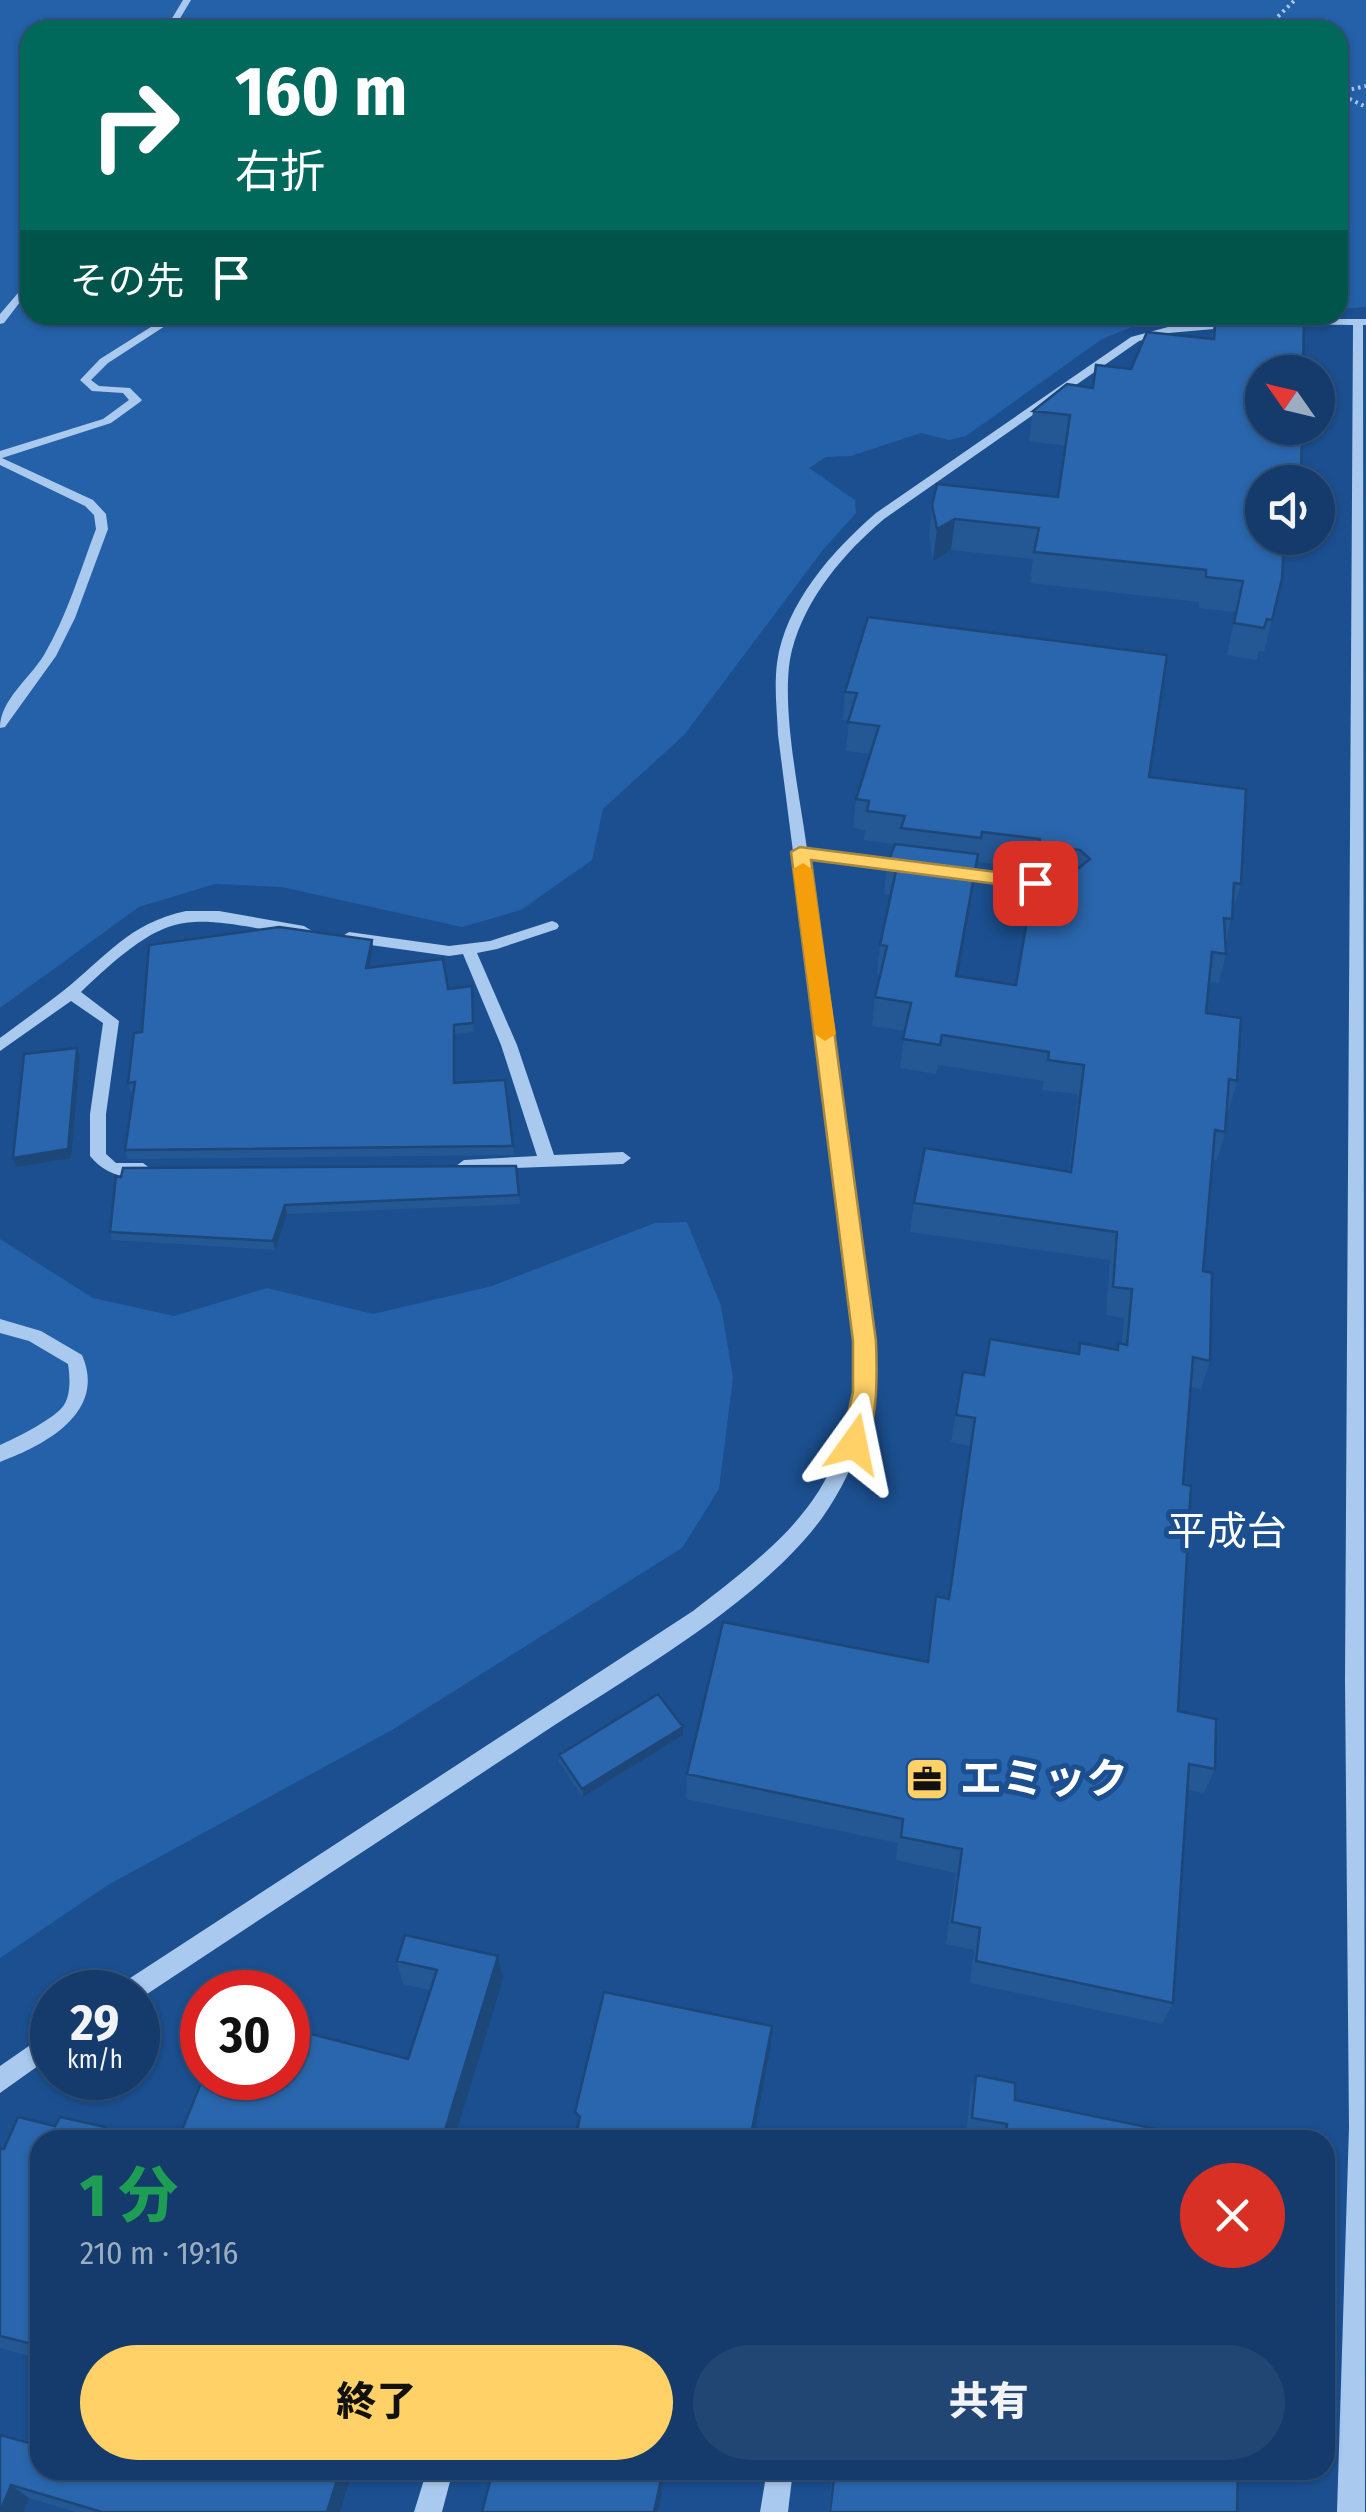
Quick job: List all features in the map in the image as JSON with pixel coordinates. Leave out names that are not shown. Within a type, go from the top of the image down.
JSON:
[{"type":"street","points":[[0,321],[20,295]]},
{"type":"street","points":[[1352,2512],[1363,2127],[1355,1680],[1362,322]]},
{"type":"street","points":[[0,458],[106,420],[136,400],[126,390],[96,389],[85,380],[104,361],[161,325]]},
{"type":"street","points":[[160,1971],[704,1611],[766,1566],[812,1516],[836,1481],[854,1444],[865,1392],[864,1341],[786,735],[786,648],[822,580],[858,533],[1135,339],[1168,330],[1232,325]]},
{"type":"street","points":[[0,458],[88,503],[100,514],[102,529],[70,618],[50,656],[0,724]]},
{"type":"street","points":[[800,852],[918,866]]},
{"type":"street","points":[[938,869],[1074,888]]},
{"type":"street","points":[[0,1046],[71,993],[128,941],[172,918],[210,918],[320,933]]},
{"type":"street","points":[[339,936],[449,951],[552,926]]},
{"type":"street","points":[[468,949],[514,1059],[548,1163]]},
{"type":"street","points":[[71,993],[111,1020],[98,1114],[98,1156],[112,1169],[171,1168]]},
{"type":"street","points":[[446,1166],[623,1158]]},
{"type":"street","points":[[0,1326],[35,1336],[76,1360],[80,1379],[72,1410],[30,1440],[0,1454]]},
{"type":"street","points":[[0,2081],[30,2058]]},
{"type":"street","points":[[428,2512],[437,2480]]},
{"type":"street","points":[[774,2512],[779,2480]]},
{"type":"path","points":[[1274,20],[1295,0]]},
{"type":"shaded area","points":[[0,0],[1366,0],[1366,307],[1348,308],[1348,20],[20,20],[20,325],[1137,325],[1102,339],[966,436],[949,440],[921,433],[851,456],[826,457],[809,468],[855,500],[856,513],[822,551],[684,735],[603,809],[592,860],[521,910],[462,927],[282,887],[215,884],[139,907],[0,1008]]},
{"type":"shaded area","points":[[687,1222],[721,1306],[733,1378],[719,1489],[682,1548],[392,1730],[108,1885],[0,1958],[0,1239],[93,1298],[174,1316],[267,1288],[373,1314],[492,1286],[655,1223]]},
{"type":"building","points":[[1215,325],[1304,325],[1303,355],[1245,355],[1245,445],[1302,445],[1301,465],[1245,465],[1245,555],[1283,555],[1272,620],[1267,619],[1264,628],[1234,623],[1243,581],[1206,577],[1206,570],[1034,552],[1039,528],[955,519],[937,529],[932,505],[937,484],[1058,497],[1070,415],[1033,411],[1067,384],[1093,388],[1096,365],[1131,369],[1147,332],[1214,339]]},
{"type":"building","points":[[868,617],[1167,655],[1149,777],[1246,789],[1241,884],[1234,883],[1232,919],[1224,918],[1226,954],[1212,952],[1206,1013],[1241,1018],[1237,1081],[1229,1079],[1225,1132],[1215,1130],[1203,1271],[1212,1273],[1210,1361],[1193,1357],[1183,1484],[1191,1486],[1178,1711],[1216,1719],[1215,1769],[1189,1764],[1173,2003],[976,1961],[980,1928],[952,1922],[962,1849],[901,1837],[903,1819],[687,1774],[723,1622],[928,1662],[936,1596],[949,1599],[975,1418],[956,1415],[963,1372],[984,1375],[990,1339],[1079,1354],[1080,1343],[1118,1350],[1118,1343],[1127,1345],[1132,1289],[1113,1287],[1117,1232],[914,1203],[925,1148],[1071,1172],[1084,1065],[1048,1060],[1049,1052],[942,1035],[940,1045],[903,1039],[911,1003],[875,997],[887,946],[880,945],[897,866],[887,865],[895,844],[978,854],[956,976],[1016,985],[1037,862],[1079,868],[1090,859],[1080,850],[1039,845],[1040,839],[982,832],[981,838],[901,828],[905,816],[867,811],[869,801],[856,799],[879,726],[848,722],[857,693],[845,692]]},
{"type":"building","points":[[279,927],[372,940],[366,968],[443,959],[448,989],[472,986],[473,1023],[454,1025],[454,1083],[505,1080],[513,1146],[125,1150],[135,1082],[128,1083],[134,1033],[142,1032],[149,945]]},
{"type":"building","points":[[77,1048],[68,1149],[13,1158],[24,1054]]},
{"type":"building","points":[[516,1166],[519,1195],[285,1205],[273,1241],[110,1232],[116,1176],[121,1177],[123,1168]]},
{"type":"building","points":[[658,1694],[683,1727],[582,1789],[559,1755]]},
{"type":"building","points":[[405,1935],[498,1956],[445,2130],[182,2130],[194,2100],[310,2100],[310,2034],[408,2059],[437,1970],[397,1961]]},
{"type":"building","points":[[604,1992],[772,2026],[752,2130],[577,2130],[580,2117],[575,2112]]},
{"type":"building","points":[[976,2075],[1015,2083],[1015,2100],[1161,2130],[1006,2130],[1007,2124],[972,2118]]},
{"type":"building","points":[[18,2117],[55,2126],[60,2117],[105,2127],[30,2130],[30,2344],[0,2336],[0,2148],[4,2149]]},
{"type":"building","points":[[0,2435],[30,2443],[30,2480],[337,2480],[327,2512],[102,2512],[11,2485],[0,2512]]},
{"type":"building","points":[[490,2480],[661,2480],[654,2512],[482,2512]]},
{"type":"building","points":[[834,2480],[1238,2480],[1237,2512],[830,2512]]},
{"type":"slow traffic","points":[[803,869],[825,1034]]},
{"type":"place","name":"エミック","points":[[927,1779]]},
{"type":"district","name":"平成台","points":[[1227,1532]]},
{"type":"route","points":[[854,1444],[865,1392],[864,1341],[800,852],[1035,883]]}]
